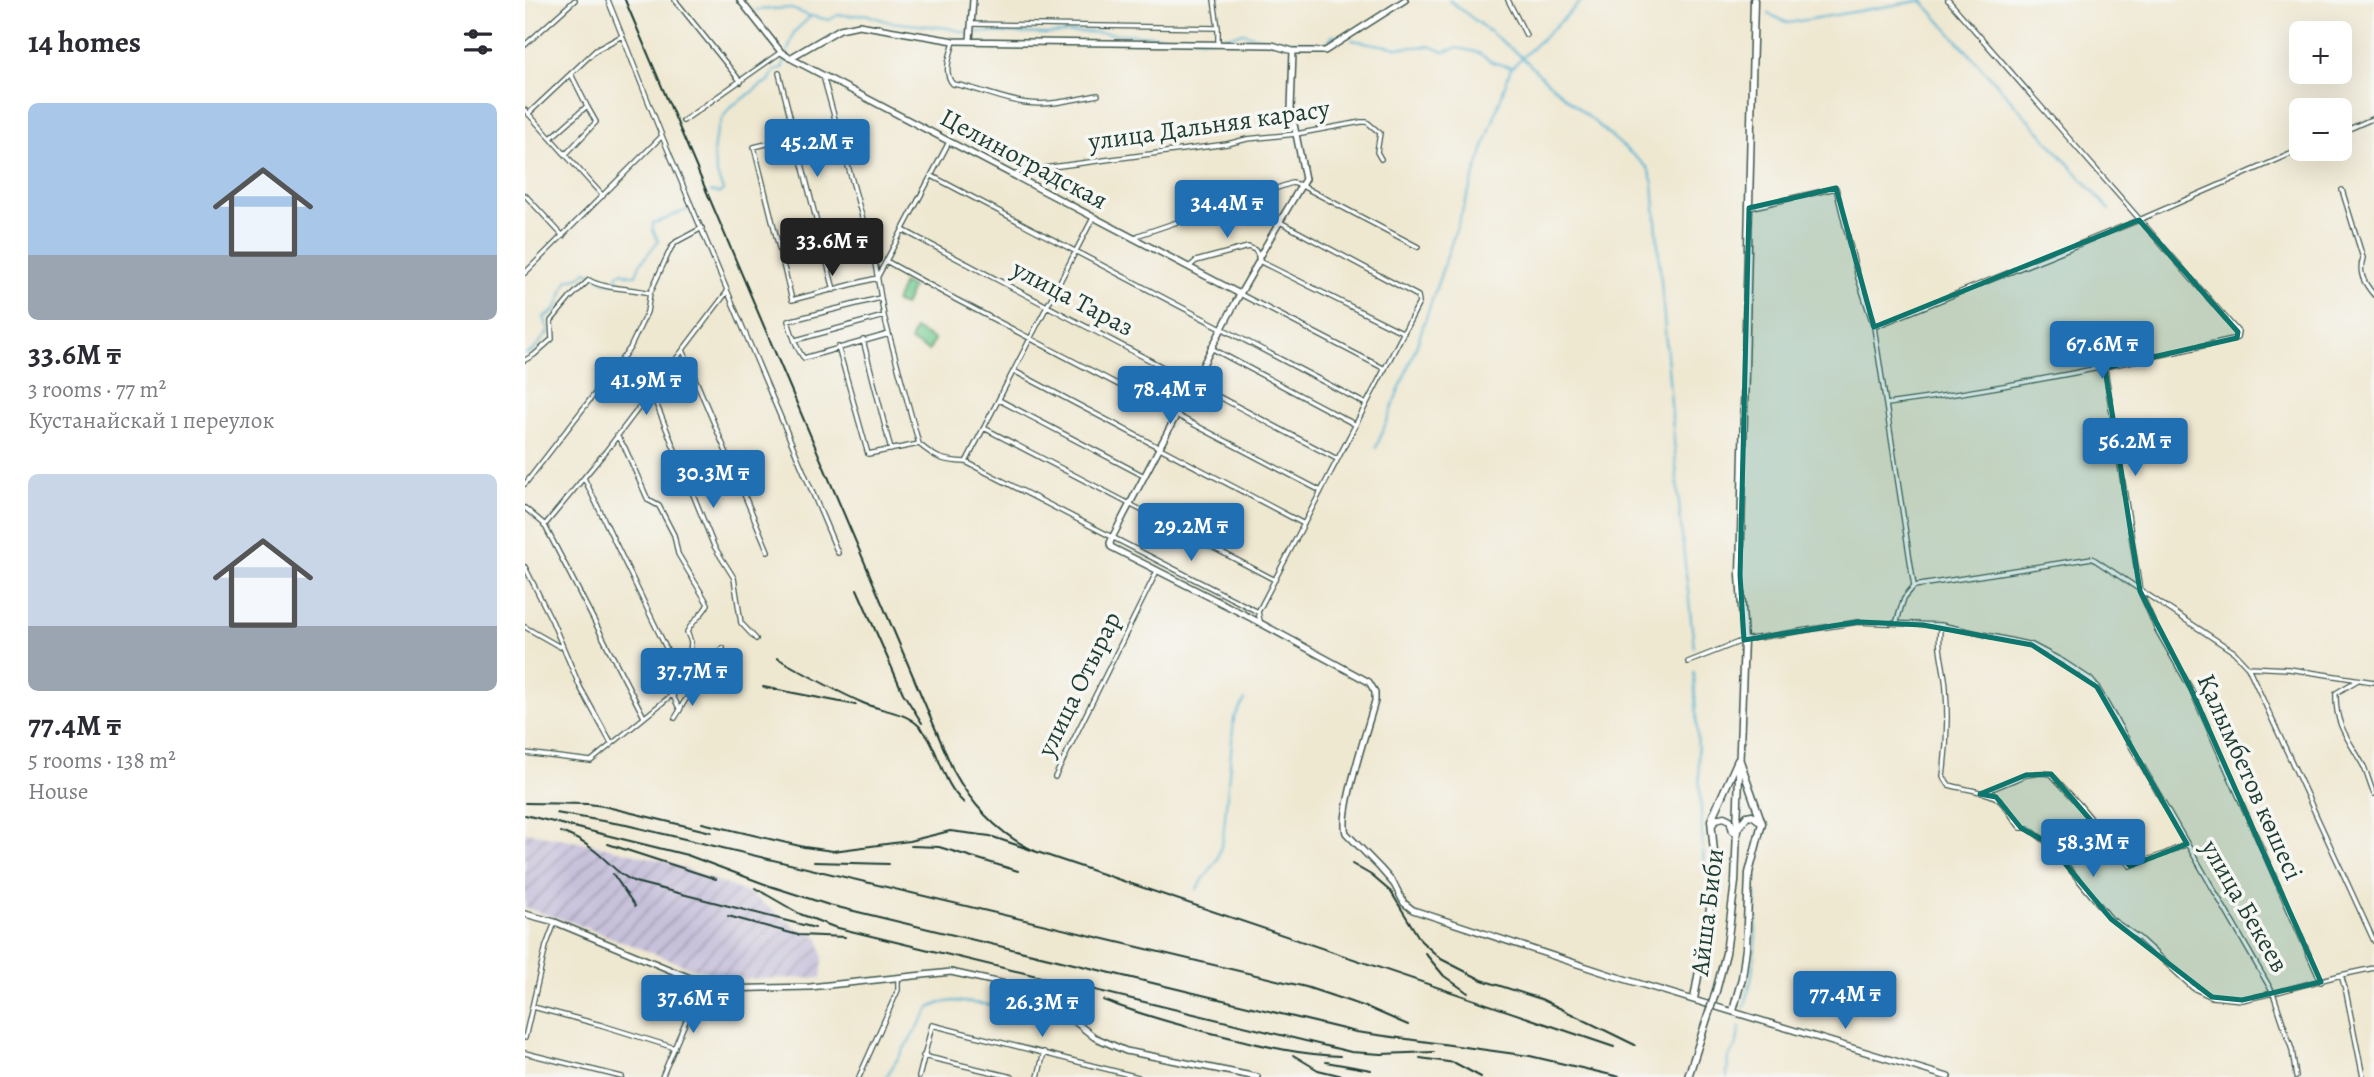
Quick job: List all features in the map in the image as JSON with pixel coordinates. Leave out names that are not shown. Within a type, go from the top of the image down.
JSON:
[{"type":"main road","name":"Айша Биби","points":[[1688,1077],[1716,991],[1731,920],[1735,882],[1744,640],[1740,575],[1754,0]]},
{"type":"main road","points":[[1693,999],[1710,911],[1715,863],[1711,820],[1739,758]]},
{"type":"main road","points":[[1733,1011],[1742,978],[1746,948],[1749,873],[1762,823],[1739,758]]},
{"type":"main road","points":[[1735,838],[1740,824],[1747,816],[1752,815],[1762,823]]},
{"type":"main road","points":[[1711,827],[1720,816],[1727,818],[1735,838]]},
{"type":"street","points":[[525,45],[575,0]]},
{"type":"street","points":[[608,0],[662,136],[838,553]]},
{"type":"street","points":[[675,0],[741,82]]},
{"type":"street","points":[[683,121],[781,52],[740,0]]},
{"type":"street","points":[[971,32],[973,0]]},
{"type":"street","points":[[1214,0],[1218,44]]},
{"type":"street","points":[[971,32],[1272,45],[1293,51],[1325,51],[1405,0]]},
{"type":"street","points":[[1508,0],[1526,35]]},
{"type":"street","points":[[1887,404],[1977,392],[2105,368],[2237,338],[2238,332],[1948,0]]},
{"type":"street","points":[[790,58],[840,29],[859,25],[954,41],[971,32],[1218,30]]},
{"type":"street","points":[[603,196],[526,112],[596,50],[622,36]]},
{"type":"street","points":[[954,41],[947,71],[948,79],[953,84],[1025,103],[1041,104],[1098,95]]},
{"type":"street","points":[[1293,51],[1291,109],[1305,179],[1211,348],[1110,543],[1114,549],[1369,682],[1375,701],[1344,827],[1346,833],[1394,884],[1404,903],[1413,910],[1611,975],[1948,1077]]},
{"type":"street","name":"Целиноградская","points":[[781,52],[1240,294]]},
{"type":"street","points":[[566,154],[596,122],[571,74]]},
{"type":"street","points":[[779,74],[811,209],[834,290]]},
{"type":"street","points":[[823,75],[919,444],[936,458],[966,462],[1258,612]]},
{"type":"street","points":[[551,138],[587,106]]},
{"type":"street","points":[[2352,128],[2374,118]]},
{"type":"street","name":"улица Дальняя карасу","points":[[1014,176],[1021,171],[1367,122],[1380,133],[1377,152],[1381,159]]},
{"type":"street","points":[[837,127],[754,147],[792,300],[877,278],[949,142]]},
{"type":"street","points":[[525,273],[662,136]]},
{"type":"street","points":[[1874,327],[2139,220],[2289,155]]},
{"type":"street","points":[[932,176],[1366,404]]},
{"type":"street","points":[[1134,239],[1292,183],[1301,185],[1418,247]]},
{"type":"street","points":[[1749,208],[1836,188],[1858,278],[1874,327],[1914,586]]},
{"type":"street","points":[[2342,190],[2363,258],[2361,276],[2374,295]]},
{"type":"street","points":[[525,195],[563,236]]},
{"type":"street","points":[[966,462],[1093,218]]},
{"type":"street","points":[[1260,623],[1258,612],[1419,303],[1417,296],[1279,222]]},
{"type":"street","points":[[525,484],[630,348],[647,312],[650,293],[676,242],[702,228]]},
{"type":"street","name":"улица Тараз","points":[[903,230],[1338,459]]},
{"type":"street","points":[[1188,267],[1196,261],[1248,247],[1255,250],[1259,259],[1403,333]]},
{"type":"street","points":[[886,261],[1321,491]]},
{"type":"street","points":[[525,360],[552,339],[551,321],[585,282],[589,280],[597,285],[650,293]]},
{"type":"street","points":[[544,526],[727,292]]},
{"type":"street","points":[[1240,294],[1385,369]]},
{"type":"street","points":[[880,298],[788,321],[799,353],[804,358],[889,334]]},
{"type":"street","points":[[796,340],[884,316]]},
{"type":"street","points":[[863,340],[891,450]]},
{"type":"street","points":[[838,347],[868,454],[919,444]]},
{"type":"street","points":[[1211,348],[1356,425]]},
{"type":"street","points":[[683,350],[768,551]]},
{"type":"street","name":"Қалымбетов көшесі","points":[[2105,368],[2140,591],[2157,630],[2191,689],[2321,982]]},
{"type":"street","points":[[1014,371],[1304,524]]},
{"type":"street","points":[[651,391],[714,546],[734,578],[741,623],[756,639]]},
{"type":"street","points":[[999,400],[1145,476]]},
{"type":"street","points":[[984,428],[1275,580]]},
{"type":"street","points":[[617,436],[648,500],[659,506],[674,535],[678,554],[708,604],[704,613],[690,625],[687,632],[691,642],[688,678]]},
{"type":"street","points":[[584,478],[684,685]]},
{"type":"street","points":[[525,508],[544,526],[644,717]]},
{"type":"street","points":[[1896,624],[1904,598],[1914,586],[2092,558],[2234,652],[2248,667],[2374,941]]},
{"type":"street","points":[[525,567],[580,687],[611,743]]},
{"type":"street","name":"улица Отырар","points":[[1055,777],[1157,571]]},
{"type":"street","points":[[1688,662],[1744,640],[1858,622],[1941,625],[1939,636],[1946,686],[1947,745],[1943,776],[1949,785],[1996,797],[2021,828],[2028,828],[2047,843],[2111,919],[2139,938],[2193,988],[2212,997],[2242,1000],[2273,993],[2292,1049],[2296,1077]]},
{"type":"street","name":"улица Бекеев","points":[[1941,625],[2032,645],[2090,679],[2273,993],[2374,968]]},
{"type":"street","points":[[525,627],[562,648]]},
{"type":"street","points":[[525,753],[591,761],[684,685],[688,678],[723,648]]},
{"type":"street","points":[[2248,667],[2288,669],[2374,682]]},
{"type":"street","points":[[2358,680],[2336,693],[2335,712],[2365,769],[2374,794]]},
{"type":"street","points":[[675,718],[693,687],[684,685]]},
{"type":"street","points":[[672,695],[680,710]]},
{"type":"street","points":[[1980,794],[2026,775],[2042,772],[2050,774],[2079,804],[2130,866],[2187,844]]},
{"type":"street","points":[[525,915],[555,922],[702,984],[722,989],[810,987],[951,972],[1019,987],[1063,1012],[1094,1037],[1126,1051],[1229,1074],[1257,1077]]},
{"type":"street","points":[[525,1038],[546,946],[555,922]]},
{"type":"street","points":[[2341,975],[2363,1077]]},
{"type":"street","points":[[859,1077],[898,990],[898,979]]},
{"type":"street","points":[[662,1077],[702,984]]},
{"type":"street","points":[[533,1007],[675,1048]]},
{"type":"street","points":[[919,1077],[932,1025],[1138,1077]]},
{"type":"street","points":[[1038,1077],[1044,1052]]},
{"type":"street","points":[[525,1053],[622,1077]]},
{"type":"street","points":[[923,1056],[1012,1077]]},
{"type":"highlighted area","points":[[1836,188],[1874,327],[2139,220],[2238,332],[2237,338],[2105,368],[2140,591],[2191,689],[2321,982],[2242,1000],[2212,997],[2111,919],[2048,843],[2021,828],[1996,797],[1980,794],[2026,775],[2051,774],[2130,866],[2187,844],[2097,687],[2032,645],[1923,625],[1858,622],[1744,640],[1740,575],[1749,208]]},
{"type":"shaded area","points":[[525,832],[665,861],[750,894],[797,928],[819,937],[823,959],[821,978],[734,979],[681,964],[571,922],[525,908]]},
{"type":"green space","points":[[903,283],[912,288],[904,306],[895,302]]},
{"type":"green space","points":[[915,329],[934,340],[929,351],[910,341]]},
{"type":"waterway","points":[[1449,0],[1522,57],[1648,168],[1653,183],[1681,527],[1694,647]]},
{"type":"waterway","points":[[1376,448],[1416,347],[1511,68],[1583,0]]},
{"type":"waterway","points":[[1921,0],[2110,210]]},
{"type":"waterway","points":[[1769,14],[1788,23],[1924,0]]},
{"type":"waterway","points":[[756,10],[789,8],[810,16]]},
{"type":"waterway","points":[[848,16],[865,14],[889,22],[948,28],[968,33]]},
{"type":"waterway","points":[[711,192],[720,193],[723,190],[713,149],[717,130],[728,110],[769,81],[774,71],[782,69],[794,32],[811,16],[829,20],[838,15],[847,15]]},
{"type":"waterway","points":[[973,32],[1085,32],[1211,39],[1243,33],[1265,39],[1326,44],[1333,35],[1341,35]]},
{"type":"waterway","points":[[1352,40],[1399,48],[1430,46],[1444,52],[1457,48],[1477,52],[1492,62],[1510,67]]},
{"type":"waterway","points":[[525,354],[533,351],[549,331],[544,317],[558,306],[568,280],[581,277],[586,271],[612,283],[617,283],[618,274],[622,272],[636,275],[640,264],[658,241],[653,223],[689,210]]},
{"type":"waterway","points":[[1694,672],[1704,869],[1709,871]]},
{"type":"waterway","points":[[1196,890],[1217,860],[1223,839],[1234,718],[1245,700]]},
{"type":"waterway","points":[[1744,1008],[1755,951],[1756,894],[1753,888]]},
{"type":"waterway","points":[[886,1077],[930,1008],[941,1003],[954,1001],[1045,1011]]},
{"type":"waterway","points":[[1727,1077],[1728,1058],[1736,1047],[1740,1027]]},
{"type":"railway","points":[[625,0],[953,770],[969,796],[988,818],[1011,837],[1037,852]]},
{"type":"railway","points":[[857,589],[903,693],[922,723]]},
{"type":"railway","points":[[777,658],[852,698],[912,720],[925,733],[949,784],[964,803]]},
{"type":"railway","points":[[763,687],[856,705]]},
{"type":"railway","points":[[525,803],[603,806],[711,832]]},
{"type":"railway","points":[[556,813],[626,825],[1306,987],[1369,1008],[1408,1025]]},
{"type":"railway","points":[[525,815],[687,855],[829,905],[1356,1032],[1530,1056],[1620,1077]]},
{"type":"railway","points":[[702,823],[804,847],[833,851],[909,841],[950,831],[990,836],[1614,1047]]},
{"type":"railway","points":[[561,832],[588,845],[622,875],[635,882],[815,928]]},
{"type":"railway","points":[[608,844],[716,879]]},
{"type":"railway","points":[[911,846],[939,847],[1018,871]]},
{"type":"railway","points":[[814,862],[889,864]]},
{"type":"railway","points":[[1352,864],[1371,875],[1391,892],[1421,941],[1441,959],[1482,980],[1541,999],[1635,1045]]},
{"type":"railway","points":[[613,874],[635,906]]},
{"type":"railway","points":[[755,888],[800,914],[834,927],[1351,1052],[1434,1052]]},
{"type":"railway","points":[[728,916],[798,935],[845,937]]},
{"type":"railway","points":[[1425,953],[1444,976],[1468,993]]},
{"type":"railway","points":[[1103,1000],[1165,1021],[1256,1044],[1297,1052],[1340,1056]]},
{"type":"railway","points":[[1293,1055],[1318,1070],[1347,1077]]},
{"type":"railway","points":[[1420,1058],[1455,1063],[1481,1077]]},
{"type":"railway","points":[[1326,1062],[1371,1070]]}]
